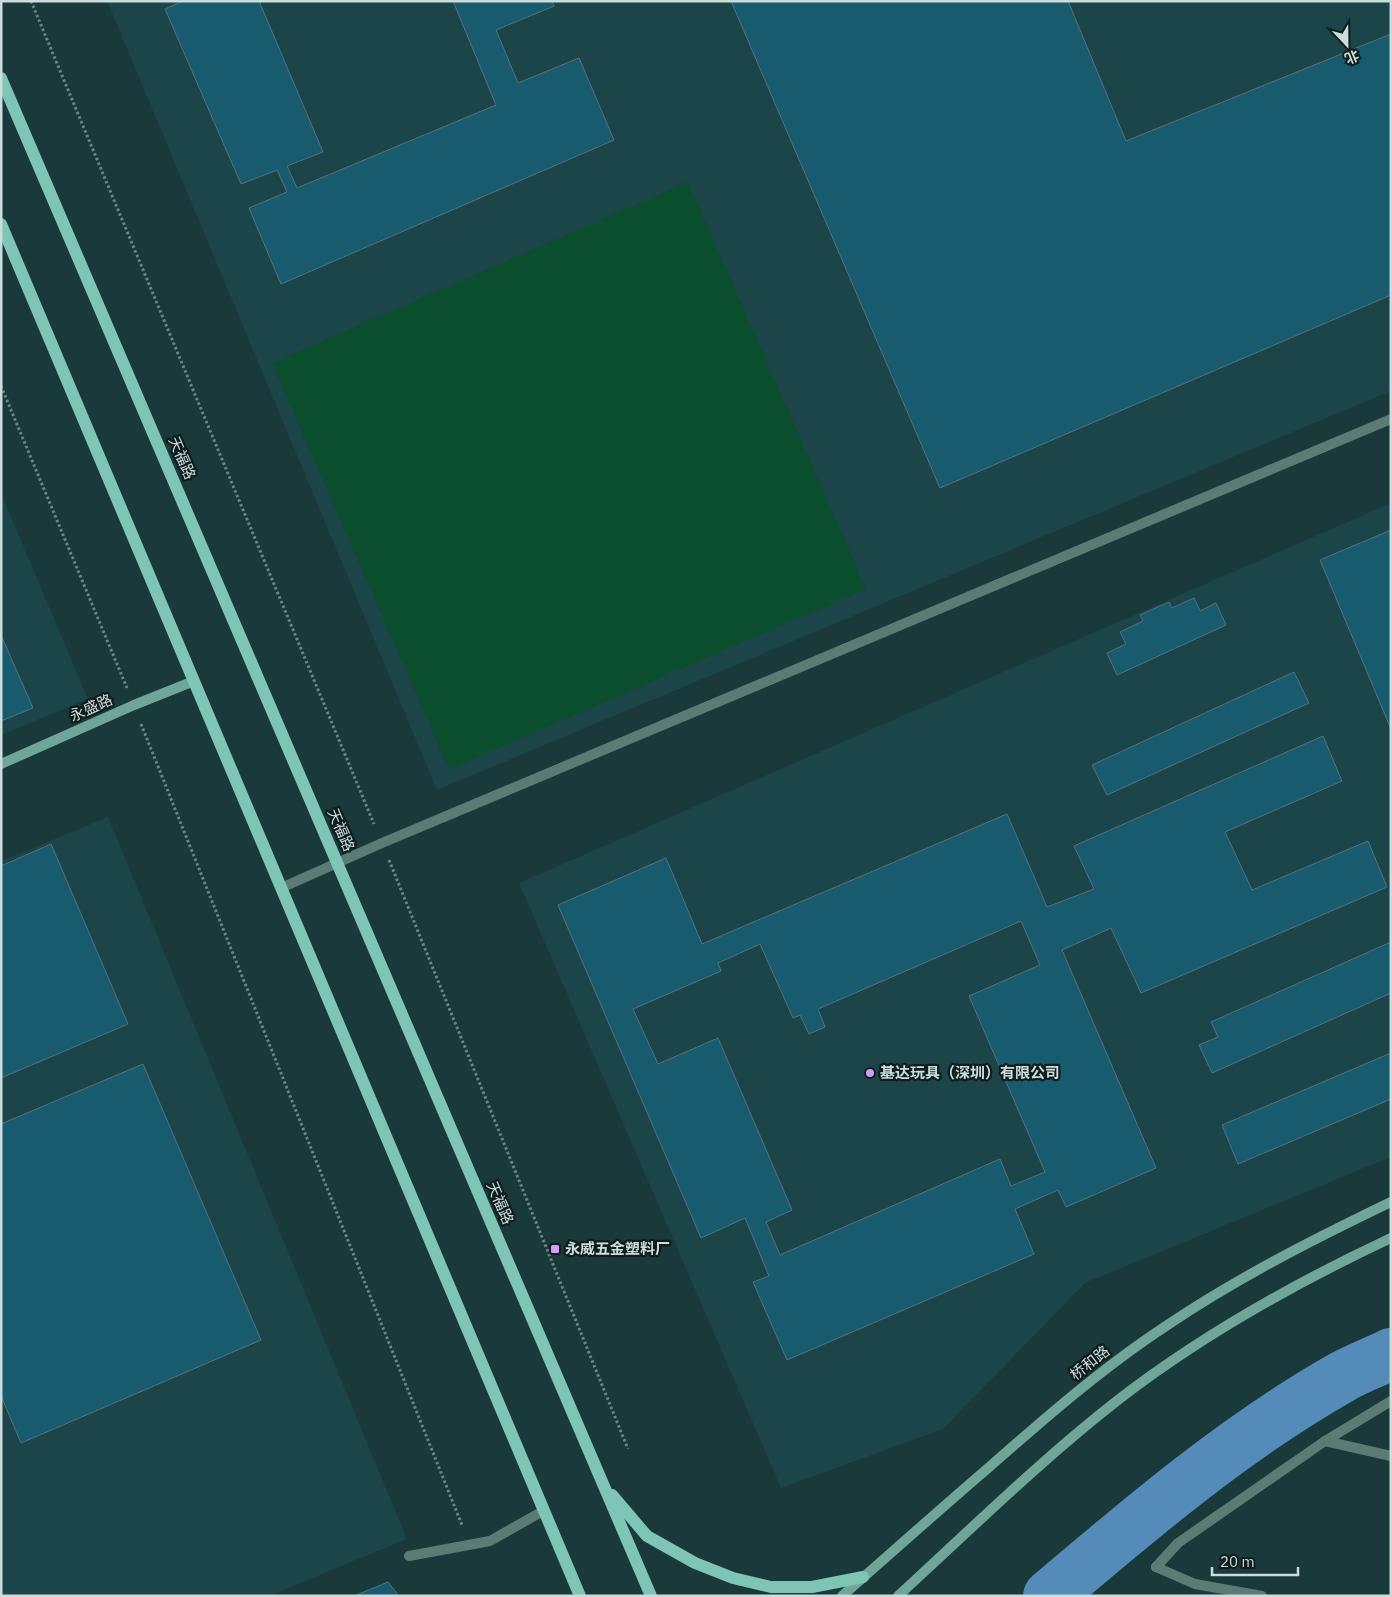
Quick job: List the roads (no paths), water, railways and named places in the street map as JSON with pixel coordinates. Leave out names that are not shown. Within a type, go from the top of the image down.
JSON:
[{"type":"main road","name":"天福路","points":[[1,78],[651,1596]]},
{"type":"main road","points":[[1,224],[580,1596]]},
{"type":"main road","name":"永盛路","points":[[1,764],[134,705],[194,682]]},
{"type":"main road","name":"桥和路","points":[[842,1596],[1037,1424],[1099,1374],[1166,1326],[1239,1281],[1320,1236],[1391,1202]]},
{"type":"main road","points":[[898,1596],[1058,1449],[1119,1399],[1184,1352],[1255,1308],[1343,1260],[1391,1238]]},
{"type":"main road","points":[[604,1486],[647,1536],[694,1563],[733,1578],[770,1587],[812,1586],[863,1577]]},
{"type":"main road","points":[[567,1567],[570,1596]]},
{"type":"street","points":[[281,888],[382,843],[1391,419]]},
{"type":"street","points":[[1262,1596],[1195,1584],[1156,1567],[1178,1543],[1325,1441],[1391,1401]]},
{"type":"street","points":[[1325,1441],[1391,1456]]},
{"type":"street","points":[[409,1556],[490,1540],[543,1511]]},
{"type":"waterway","points":[[1049,1596],[1191,1479],[1265,1425],[1348,1374],[1391,1354]]},
{"type":"place","name":"基达玩具（深圳）有限公司","points":[[870,1073]]},
{"type":"place","name":"永威五金塑料厂","points":[[555,1249]]}]
